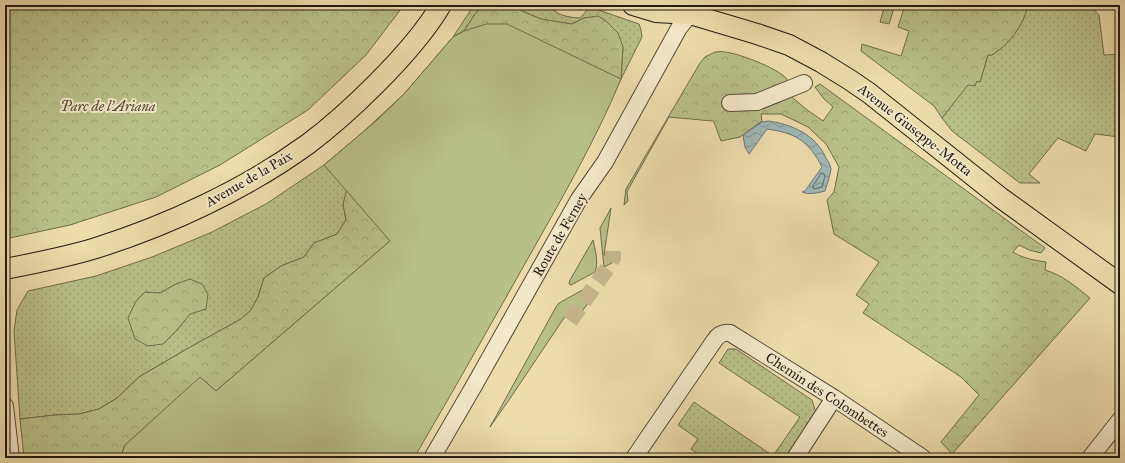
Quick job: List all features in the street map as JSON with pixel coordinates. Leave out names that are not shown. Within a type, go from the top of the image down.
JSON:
[{"type":"main road","name":"Avenue de la Paix","points":[[5,269],[82,252],[115,242],[146,230],[237,189],[308,144],[363,97],[412,45],[441,5]]},
{"type":"main road","name":"Avenue Giuseppe-Motta","points":[[633,5],[656,12],[690,8],[789,45],[821,62],[868,93],[1001,198],[1120,284]]},
{"type":"street","name":"Route de Ferney","points":[[432,458],[579,199],[606,162],[690,8]]},
{"type":"street","points":[[730,103],[757,102],[804,83]]},
{"type":"street","name":"Chemin des Colombettes","points":[[634,458],[721,333],[730,333],[834,398],[924,458]]},
{"type":"street","points":[[795,458],[834,398]]},
{"type":"street","points":[[5,406],[11,458]]},
{"type":"street","points":[[1090,458],[1120,420]]},
{"type":"green space","name":"Parc de l'Ariana","points":[[5,5],[404,5],[366,55],[308,110],[220,165],[156,197],[70,225],[5,239]]},
{"type":"green space","points":[[474,5],[483,5],[464,31],[453,37]]},
{"type":"green space","points":[[483,5],[513,5],[522,11],[541,19],[572,24],[584,18],[598,16],[606,21],[618,33],[623,47],[621,79],[614,94],[391,240],[216,391],[125,445],[120,458],[24,458],[20,419],[79,414],[99,409],[117,398],[139,377],[241,319],[251,310],[258,297],[264,278],[281,266],[304,257],[314,243],[337,234],[346,220],[343,204],[362,133],[404,94],[453,37],[464,31]]},
{"type":"green space","points":[[513,5],[547,5],[562,15],[580,18],[590,7],[639,24],[642,37],[621,79],[623,47],[584,18],[572,24],[556,22],[541,19],[522,11]]},
{"type":"green space","points":[[885,5],[895,5],[889,24],[880,22]]},
{"type":"green space","points":[[905,5],[1028,5],[1023,21],[1014,35],[1002,48],[992,55],[988,55],[980,82],[977,81],[975,86],[968,85],[942,118],[934,106],[861,51],[862,44],[901,56],[909,31],[898,27]]},
{"type":"green space","points":[[1028,5],[1090,5],[1099,15],[1104,55],[1120,54],[1120,137],[1095,134],[1086,151],[1058,138],[1029,174],[1040,183],[1020,183],[952,131],[942,118],[968,84],[977,81],[980,82],[988,55],[992,55],[1010,39],[1019,27]]},
{"type":"green space","points":[[486,24],[507,24],[621,79],[602,122],[570,184],[414,458],[120,458],[125,445],[200,377],[216,391],[390,241],[324,165],[376,121],[404,94],[453,37],[464,31]]},
{"type":"green space","points":[[715,52],[740,55],[779,73],[786,78],[789,83],[788,96],[792,97],[823,121],[833,107],[824,99],[815,87],[820,84],[1045,248],[1041,253],[1029,250],[1019,245],[1013,252],[1025,258],[1046,262],[1045,270],[1063,278],[1090,298],[952,454],[941,442],[979,395],[961,377],[863,313],[869,304],[856,295],[879,262],[834,234],[827,200],[834,192],[839,167],[826,144],[808,127],[781,114],[761,114],[762,121],[740,137],[721,141],[714,122],[712,121],[669,117],[629,188],[627,192],[628,201],[624,205],[626,189],[700,63],[705,57]]},
{"type":"green space","points":[[362,133],[361,146],[343,204],[346,220],[337,234],[314,243],[304,257],[281,266],[264,278],[258,297],[251,310],[241,319],[139,377],[117,398],[99,409],[79,414],[20,419],[14,331],[17,310],[28,291],[96,276],[152,257],[210,233],[266,204],[324,165]],"holes":[[[176,284],[190,313],[177,330],[163,344],[145,292],[160,293]]]},
{"type":"green space","points":[[611,208],[604,255],[616,253],[612,263],[604,267],[600,228]]},
{"type":"green space","points":[[593,240],[597,260],[595,272],[570,285],[570,280]]},
{"type":"green space","points":[[190,279],[202,284],[208,294],[206,309],[190,314],[163,344],[148,346],[135,339],[128,318],[136,301],[145,292],[160,293],[176,284]]},
{"type":"green space","points":[[590,287],[594,295],[575,321],[566,315],[490,427],[556,307],[559,303]]},
{"type":"green space","points":[[728,349],[736,349],[812,400],[816,413],[785,458],[704,458],[691,449],[698,439],[678,425],[694,402],[773,456],[800,417],[719,363]]},
{"type":"water","points":[[768,121],[786,125],[802,132],[810,137],[822,150],[831,168],[825,191],[810,194],[802,192],[805,191],[822,167],[811,150],[800,139],[785,133],[767,129],[749,154],[745,147],[743,135],[762,122]]},
{"type":"tunnel","points":[[570,321],[611,263],[613,251]]}]
